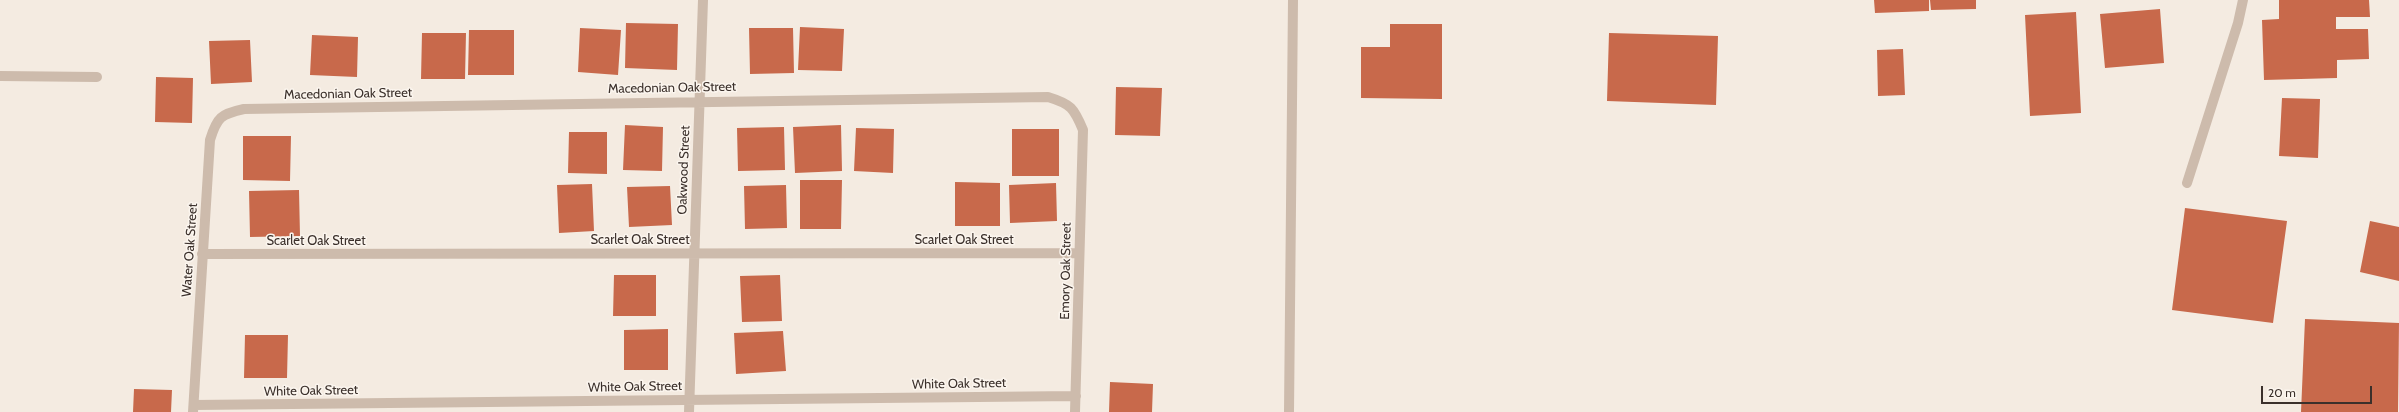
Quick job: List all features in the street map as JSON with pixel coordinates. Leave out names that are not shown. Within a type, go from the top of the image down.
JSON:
[{"type":"street","name":"Oakwood Street","points":[[689,412],[703,0]]},
{"type":"street","points":[[1289,412],[1293,0]]},
{"type":"street","points":[[2187,183],[2238,23],[2243,0]]},
{"type":"street","points":[[0,76],[97,77]]},
{"type":"street","name":"Macedonian Oak Street","points":[[244,109],[1048,97],[1067,103],[1076,112],[1082,130]]},
{"type":"street","name":"Water Oak Street","points":[[193,408],[210,140],[215,124],[225,113],[244,109]]},
{"type":"street","name":"Emory Oak Street","points":[[1075,412],[1082,130]]},
{"type":"street","name":"Scarlet Oak Street","points":[[202,254],[1079,252]]},
{"type":"street","name":"White Oak Street","points":[[193,408],[689,400],[1076,396]]},
{"type":"building","points":[[1874,0],[1929,0],[1929,11],[1875,13]]},
{"type":"building","points":[[1930,0],[1976,0],[1976,9],[1931,10]]},
{"type":"building","points":[[2279,0],[2369,0],[2370,17],[2336,17],[2336,29],[2368,29],[2369,59],[2337,60],[2337,78],[2264,80],[2262,20],[2279,19]]},
{"type":"building","points":[[2160,9],[2164,63],[2105,68],[2100,14]]},
{"type":"building","points":[[2076,12],[2081,113],[2030,116],[2025,15]]},
{"type":"building","points":[[626,23],[678,24],[677,70],[625,68]]},
{"type":"building","points":[[1390,24],[1442,24],[1442,99],[1361,98],[1361,47],[1390,47]]},
{"type":"building","points":[[800,27],[844,29],[842,71],[798,70]]},
{"type":"building","points":[[580,28],[621,30],[618,75],[578,72]]},
{"type":"building","points":[[749,28],[793,28],[794,73],[750,74]]},
{"type":"building","points":[[469,30],[514,30],[514,75],[468,75]]},
{"type":"building","points":[[422,33],[466,33],[465,79],[421,79]]},
{"type":"building","points":[[1609,33],[1718,36],[1716,105],[1607,101]]},
{"type":"building","points":[[312,35],[358,37],[357,77],[310,75]]},
{"type":"building","points":[[250,40],[252,82],[211,84],[209,41]]},
{"type":"building","points":[[1903,49],[1905,95],[1878,96],[1877,50]]},
{"type":"building","points":[[156,77],[193,78],[192,123],[155,122]]},
{"type":"building","points":[[1116,87],[1162,88],[1160,136],[1115,135]]},
{"type":"building","points":[[2282,98],[2320,99],[2318,158],[2279,156]]},
{"type":"building","points":[[625,125],[663,127],[662,171],[623,170]]},
{"type":"building","points":[[841,125],[842,171],[795,173],[793,127]]},
{"type":"building","points":[[784,127],[785,170],[738,171],[737,128]]},
{"type":"building","points":[[856,128],[894,129],[893,173],[854,171]]},
{"type":"building","points":[[1012,129],[1059,129],[1059,176],[1012,176]]},
{"type":"building","points":[[569,132],[607,132],[607,174],[568,173]]},
{"type":"building","points":[[243,136],[291,136],[290,181],[243,180]]},
{"type":"building","points":[[800,180],[842,180],[841,229],[800,229]]},
{"type":"building","points":[[955,182],[1000,183],[1000,226],[955,226]]},
{"type":"building","points":[[1056,183],[1057,221],[1010,223],[1009,185]]},
{"type":"building","points":[[592,184],[594,231],[559,233],[557,185]]},
{"type":"building","points":[[786,185],[787,228],[745,229],[744,186]]},
{"type":"building","points":[[670,186],[672,225],[629,227],[627,187]]},
{"type":"building","points":[[299,190],[300,236],[250,237],[249,191]]},
{"type":"building","points":[[2185,208],[2287,221],[2273,323],[2172,310]]},
{"type":"building","points":[[2370,221],[2399,227],[2399,281],[2360,272]]},
{"type":"building","points":[[614,275],[656,275],[656,316],[613,316]]},
{"type":"building","points":[[780,275],[782,321],[742,322],[740,276]]},
{"type":"building","points":[[2305,319],[2399,323],[2398,412],[2301,412]]},
{"type":"building","points":[[668,329],[668,370],[624,370],[624,330]]},
{"type":"building","points":[[783,331],[786,371],[736,374],[734,333]]},
{"type":"building","points":[[245,335],[288,335],[287,378],[244,378]]},
{"type":"building","points":[[1110,382],[1153,384],[1152,412],[1109,412]]},
{"type":"building","points":[[134,389],[172,390],[171,412],[133,412]]}]
